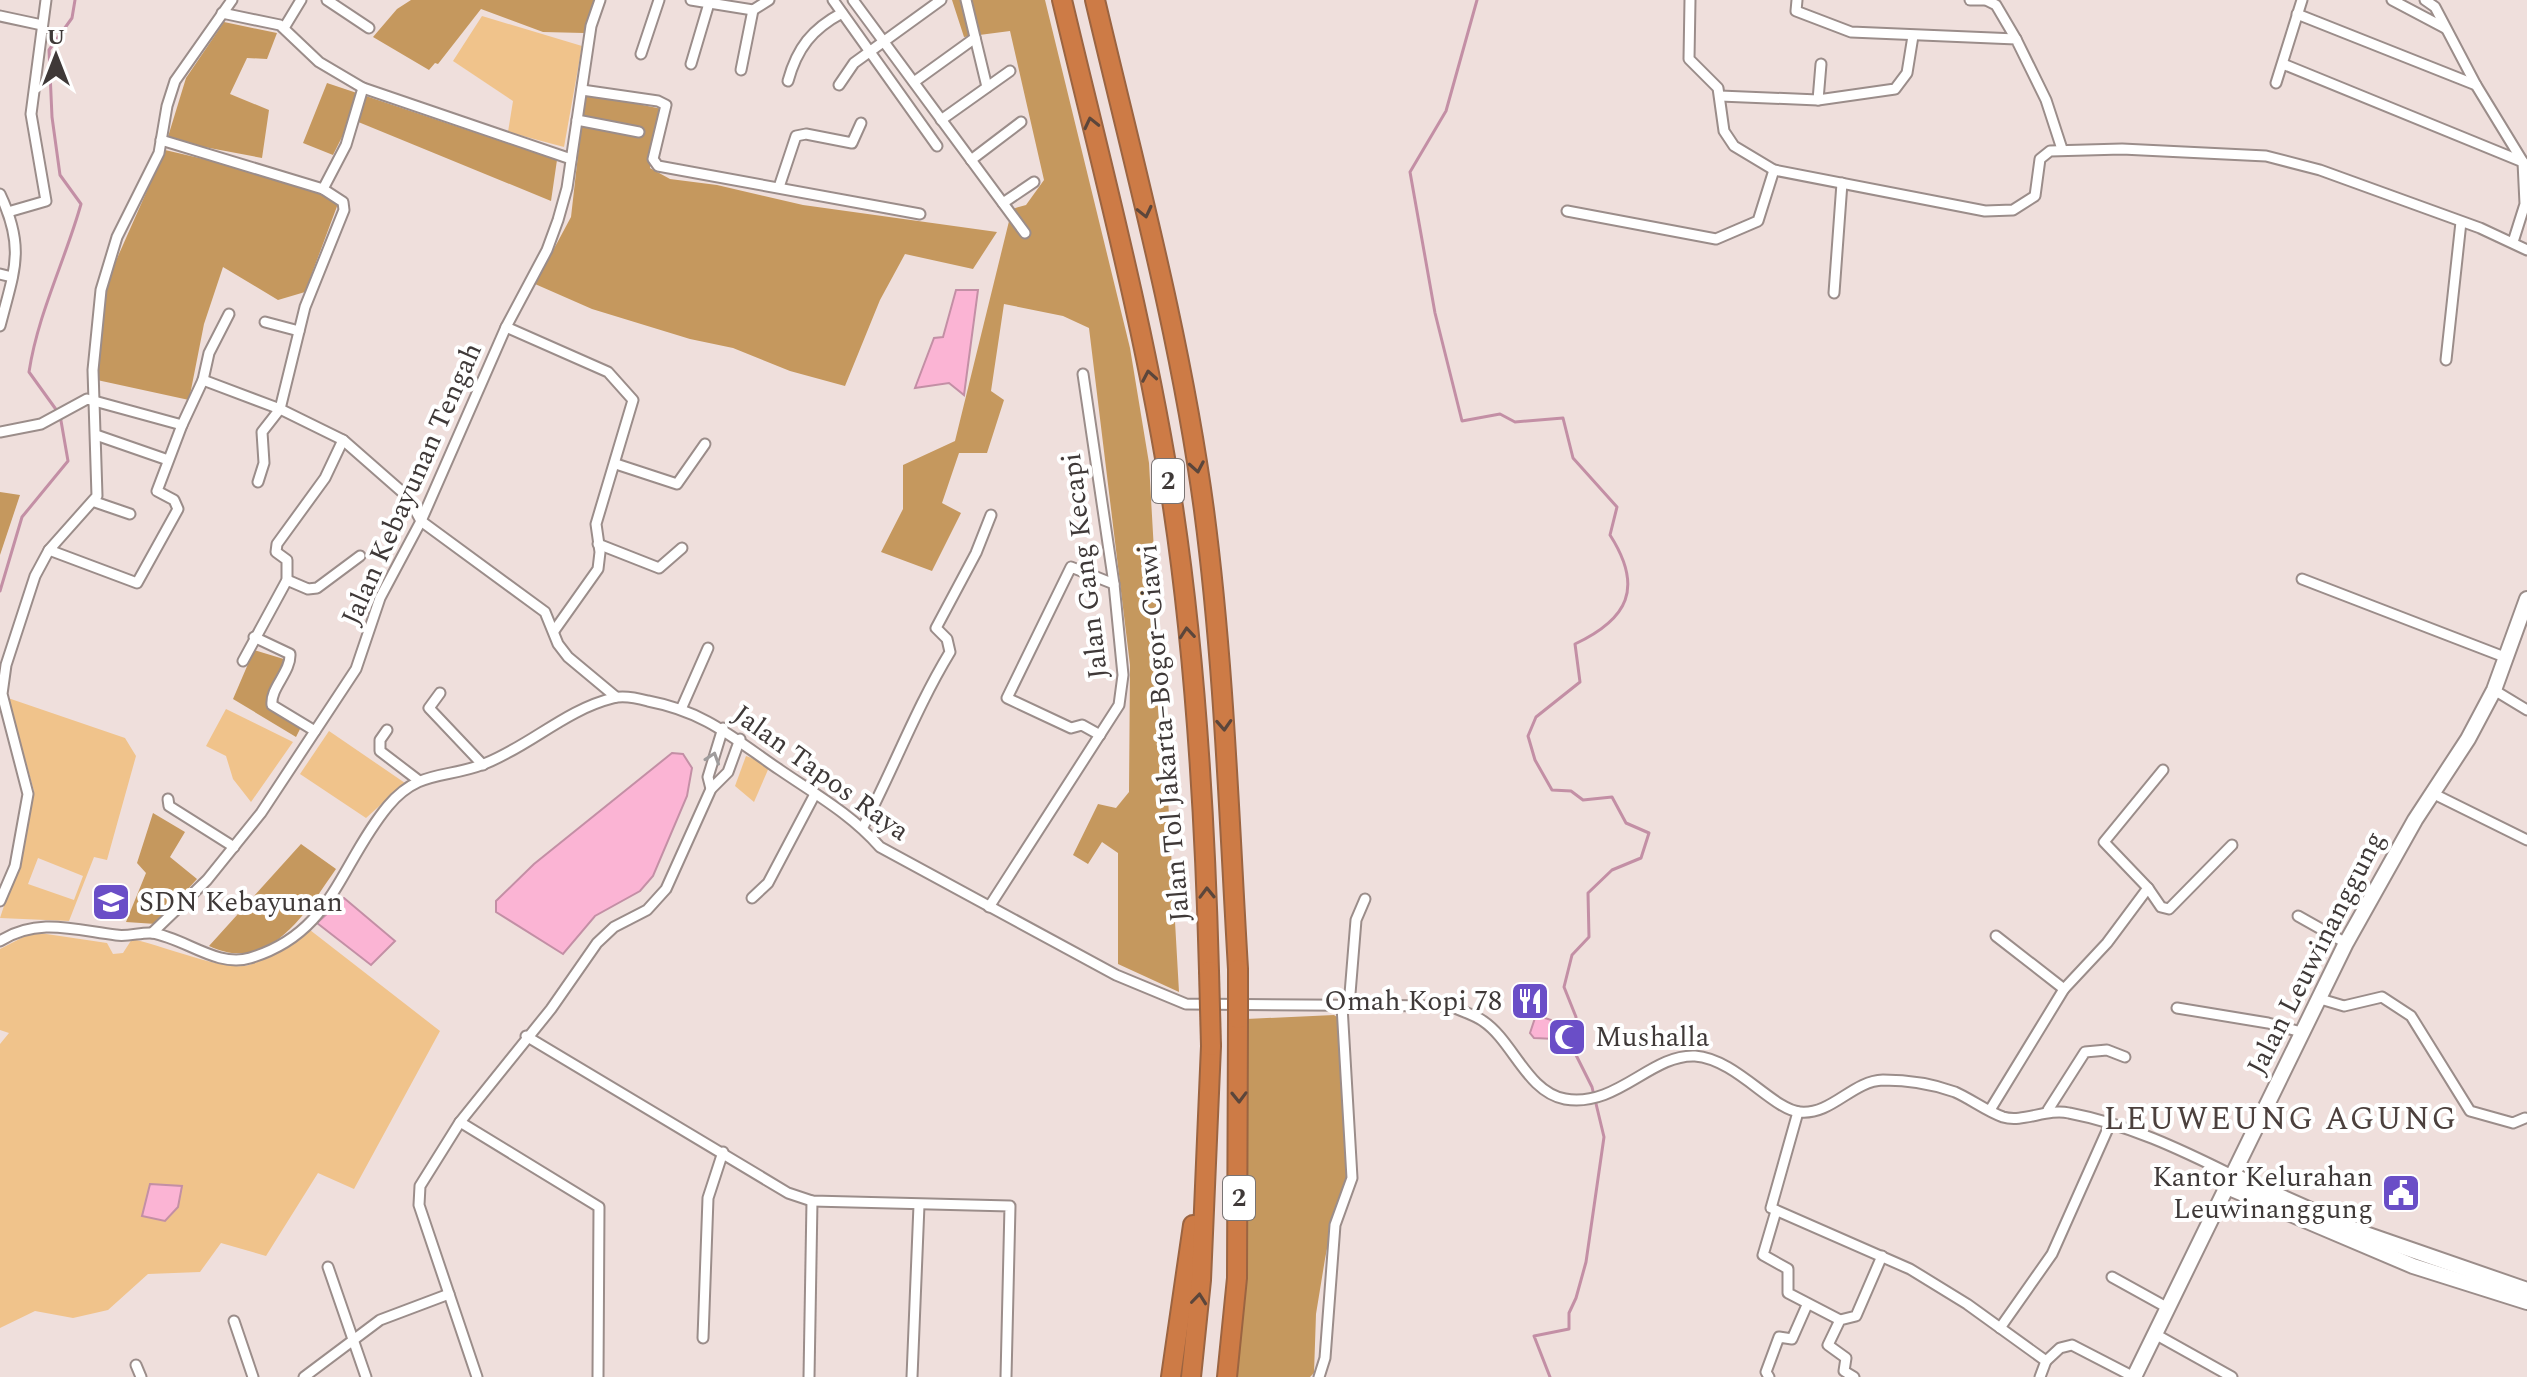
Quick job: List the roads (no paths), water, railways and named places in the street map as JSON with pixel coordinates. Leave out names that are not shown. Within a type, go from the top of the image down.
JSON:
[{"type":"highway","name":"Jalan Tol Jakarta–Bogor–Ciawi","points":[[1062,0],[1140,328],[1173,507],[1202,795],[1211,1046],[1201,1280],[1191,1377]]},
{"type":"highway","name":"Jalan Tol Jakarta–Bogor–Ciawi","points":[[1095,0],[1175,339],[1204,508],[1219,644],[1238,969],[1237,1262],[1227,1377]]},
{"type":"highway","points":[[1171,1377],[1209,1075]]},
{"type":"main road","name":"Jalan Leuwinanggung","points":[[2134,1377],[2317,998],[2432,793],[2468,739],[2494,690],[2527,599]]},
{"type":"main road","points":[[2230,1181],[2360,1232],[2527,1290]]},
{"type":"main road","points":[[2230,1181],[2413,1266],[2527,1302]]},
{"type":"street","points":[[8,212],[46,201],[31,114],[46,0]]},
{"type":"street","points":[[0,901],[15,866],[28,794],[2,694],[6,665],[35,576],[49,550],[95,502],[94,334],[101,290],[117,237],[159,153],[175,81],[232,0]]},
{"type":"street","points":[[284,28],[301,0]]},
{"type":"street","points":[[327,0],[369,28]]},
{"type":"street","name":"Jalan Kebayunan Tengah","points":[[152,933],[207,880],[261,813],[356,669],[380,598],[421,521],[506,327],[547,250],[567,188],[591,26],[600,0]]},
{"type":"street","points":[[641,54],[659,0]]},
{"type":"street","points":[[691,0],[753,10],[769,0]]},
{"type":"street","points":[[833,0],[937,146]]},
{"type":"street","points":[[853,0],[1025,233]]},
{"type":"street","points":[[839,85],[846,70],[941,0]]},
{"type":"street","points":[[966,0],[987,87]]},
{"type":"street","points":[[1690,0],[1689,59],[1715,84],[1720,96],[1722,123],[1734,146],[1774,170],[1985,211],[2013,210],[2035,196],[2040,159],[2045,154],[2062,149],[2231,152],[2266,156],[2320,170],[2513,242],[2527,250]]},
{"type":"street","points":[[1797,0],[1796,11],[1844,30],[2016,39]]},
{"type":"street","points":[[1970,0],[1985,0],[1996,5],[2046,100],[2062,149]]},
{"type":"street","points":[[2276,83],[2302,0]]},
{"type":"street","points":[[2392,0],[2410,5],[2445,28]]},
{"type":"street","points":[[2425,0],[2435,7],[2476,85],[2523,162],[2525,204],[2513,242]]},
{"type":"street","points":[[691,64],[709,2]]},
{"type":"street","points":[[741,70],[753,10]]},
{"type":"street","points":[[222,13],[284,28],[319,62],[363,88],[571,159]]},
{"type":"street","points":[[788,81],[795,55],[807,38],[842,13]]},
{"type":"street","points":[[2297,14],[2476,85]]},
{"type":"street","points":[[0,16],[42,25]]},
{"type":"street","points":[[1720,96],[1818,100],[1895,89],[1907,73],[1913,36]]},
{"type":"street","points":[[914,82],[975,38]]},
{"type":"street","points":[[1818,100],[1821,64]]},
{"type":"street","points":[[2283,64],[2523,162]]},
{"type":"street","points":[[941,120],[1010,71]]},
{"type":"street","points":[[323,189],[346,145],[363,88]]},
{"type":"street","points":[[582,90],[658,101],[666,105],[655,165],[920,214]]},
{"type":"street","points":[[577,120],[639,132]]},
{"type":"street","points":[[971,160],[1021,122]]},
{"type":"street","points":[[779,187],[796,136],[852,143],[861,123]]},
{"type":"street","points":[[161,140],[323,189],[341,198],[344,210],[305,307],[280,409],[262,432],[264,463],[258,482]]},
{"type":"street","points":[[1567,211],[1721,238],[1758,221],[1774,170]]},
{"type":"street","points":[[1003,203],[1034,182]]},
{"type":"street","points":[[1834,293],[1842,183]]},
{"type":"street","points":[[0,194],[8,212],[18,260],[0,326]]},
{"type":"street","points":[[2446,360],[2461,222]]},
{"type":"street","points":[[0,274],[12,277]]},
{"type":"street","points":[[49,550],[133,584],[139,579],[178,509],[174,500],[157,491],[203,380],[209,353],[229,314]]},
{"type":"street","points":[[265,322],[299,331]]},
{"type":"street","points":[[506,327],[608,372],[630,395],[634,405],[596,524],[597,575],[554,631]]},
{"type":"street","name":"Jalan Gang Kecapi","points":[[989,907],[1119,705],[1122,690],[1114,584],[1083,374]]},
{"type":"street","points":[[203,380],[280,409],[343,440],[408,497],[421,521],[545,612],[568,657],[616,697]]},
{"type":"street","points":[[0,432],[33,427],[66,407],[94,399],[182,425]]},
{"type":"street","points":[[96,435],[168,460]]},
{"type":"street","points":[[243,661],[287,580],[287,560],[276,552],[325,478],[343,440]]},
{"type":"street","points":[[616,464],[677,484],[705,444]]},
{"type":"street","points":[[95,502],[130,514]]},
{"type":"street","points":[[863,827],[898,760],[930,685],[950,652],[947,639],[936,628],[976,553],[991,515]]},
{"type":"street","points":[[598,544],[659,568],[682,548]]},
{"type":"street","points":[[287,580],[313,589],[345,571],[360,556]]},
{"type":"street","points":[[1100,735],[1084,725],[1071,728],[1007,698],[1071,567],[1114,584]]},
{"type":"street","points":[[2302,579],[2507,658]]},
{"type":"street","points":[[254,637],[290,654],[287,669],[271,699],[272,705],[315,731]]},
{"type":"street","points":[[682,707],[708,648]]},
{"type":"street","points":[[2494,690],[2527,710]]},
{"type":"street","points":[[440,693],[429,708],[483,765]]},
{"type":"street","name":"Jalan Tapos Raya","points":[[0,941],[17,931],[48,926],[120,936],[152,933],[221,958],[246,960],[289,940],[328,904],[365,835],[389,805],[418,780],[483,765],[584,707],[616,697],[682,707],[723,728],[863,827],[880,847],[1116,975],[1186,1004],[1431,1004],[1469,1014],[1485,1022],[1538,1084],[1565,1099],[1597,1098],[1661,1067],[1696,1056],[1732,1069],[1798,1112]]},
{"type":"street","points":[[711,789],[708,777],[723,728]]},
{"type":"street","points":[[387,730],[380,740],[380,751],[418,780]]},
{"type":"street","points":[[477,1377],[419,1205],[420,1186],[460,1122],[526,1036],[551,1009],[597,943],[614,927],[647,910],[666,889],[711,789],[728,772],[740,739]]},
{"type":"street","points":[[2163,770],[2104,842],[2148,888],[2161,907],[2169,909],[2232,845]]},
{"type":"street","points":[[2432,793],[2527,840]]},
{"type":"street","points":[[752,898],[768,883],[815,794]]},
{"type":"street","points":[[168,799],[169,806],[234,847]]},
{"type":"street","points":[[1990,1110],[2064,989],[2107,943],[2148,888]]},
{"type":"street","points":[[1319,1377],[1325,1358],[1335,1225],[1352,1178],[1346,1006],[1356,920],[1365,899]]},
{"type":"street","points":[[2298,916],[2346,943]]},
{"type":"street","points":[[1996,936],[2064,989]]},
{"type":"street","points":[[2317,998],[2344,1006],[2382,997],[2411,1016],[2470,1111],[2513,1123],[2525,1118]]},
{"type":"street","points":[[2177,1008],[2268,1023],[2301,1032]]},
{"type":"street","points":[[526,1036],[788,1193],[812,1201],[1010,1206],[1006,1377]]},
{"type":"street","points":[[2048,1110],[2085,1052],[2099,1049],[2125,1057]]},
{"type":"street","points":[[2046,1361],[1939,1285],[1882,1256],[1776,1211],[1771,1203],[1786,1162],[1798,1112],[1817,1111],[1870,1082],[1887,1080],[1941,1088],[2013,1118],[2048,1110],[2156,1138],[2216,1167],[2230,1181]]},
{"type":"street","points":[[460,1122],[599,1207],[598,1377]]},
{"type":"street","points":[[2000,1328],[2052,1254],[2110,1124]]},
{"type":"street","points":[[703,1338],[708,1198],[723,1152]]},
{"type":"street","points":[[809,1377],[812,1201]]},
{"type":"street","points":[[912,1377],[919,1205]]},
{"type":"street","points":[[1776,1211],[1763,1253],[1787,1267],[1787,1291],[1807,1305],[1840,1320],[1856,1316],[1882,1256]]},
{"type":"street","points":[[328,1267],[366,1377]]},
{"type":"street","points":[[2112,1277],[2168,1308]]},
{"type":"street","points":[[304,1377],[380,1320],[449,1294]]},
{"type":"street","points":[[1769,1377],[1766,1372],[1771,1351],[1779,1337],[1792,1339],[1807,1305]]},
{"type":"street","points":[[1840,1320],[1828,1346],[1846,1358],[1844,1371],[1854,1377]]},
{"type":"street","points":[[234,1321],[253,1377]]},
{"type":"street","points":[[2155,1334],[2232,1377]]},
{"type":"street","points":[[2040,1377],[2046,1361],[2060,1348],[2072,1345],[2134,1377]]},
{"type":"street","points":[[136,1365],[141,1377]]},
{"type":"waterway","points":[[0,591],[22,517],[68,461],[60,415],[29,372],[45,308],[81,204],[60,175],[52,117],[49,50],[72,18],[75,0]]},
{"type":"waterway","points":[[1477,0],[1446,111],[1410,172],[1435,313],[1462,421],[1500,414],[1515,422],[1563,418],[1573,458],[1617,507],[1610,535],[1626,571],[1628,586],[1625,600],[1608,624],[1575,644],[1580,682],[1536,717],[1528,736],[1535,760],[1552,790],[1571,791],[1583,800],[1612,797],[1626,823],[1649,833],[1641,858],[1612,870],[1588,893],[1589,937],[1572,955],[1564,987],[1576,1017],[1575,1053],[1592,1087],[1604,1137],[1586,1262],[1569,1313],[1569,1329],[1534,1336],[1550,1377]]},
{"type":"place","name":"SDN Kebayunan","points":[[111,902]]},
{"type":"place","name":"Omah Kopi 78","points":[[1530,1001]]},
{"type":"place","name":"Mushalla","points":[[1567,1037]]},
{"type":"place","name":"Kantor Kelurahan Leuwinanggung","points":[[2401,1193]]},
{"type":"district","name":"LEUWEUNG AGUNG","points":[[2281,1119]]}]
